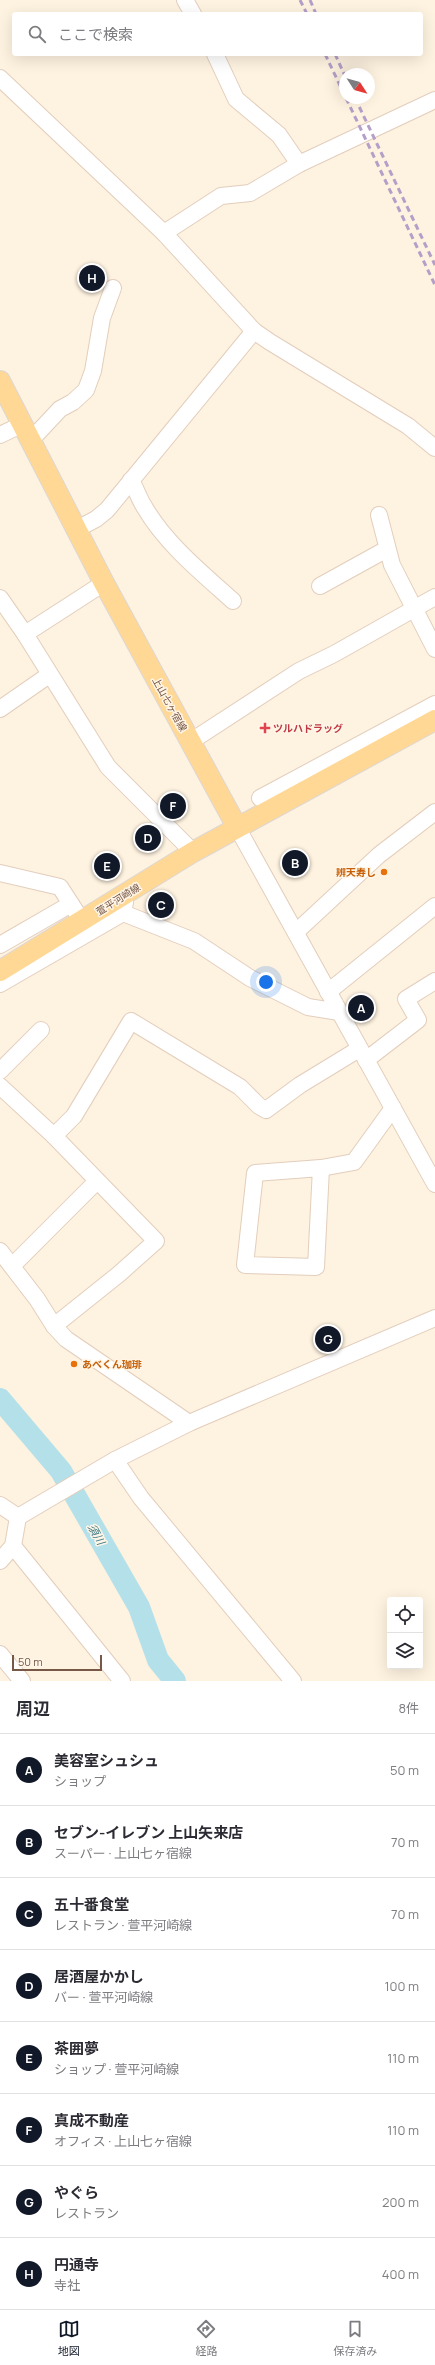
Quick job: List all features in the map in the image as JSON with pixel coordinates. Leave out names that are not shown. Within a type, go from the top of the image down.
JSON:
[{"type":"main road","name":"上山七ヶ宿線","points":[[0,381],[104,583],[237,827]]},
{"type":"main road","points":[[237,827],[435,720]]},
{"type":"main road","name":"萱平河崎線","points":[[0,971],[82,921],[124,903],[193,852],[237,827]]},
{"type":"street","points":[[185,0],[192,12]]},
{"type":"street","points":[[216,56],[236,99],[279,135],[300,164]]},
{"type":"street","points":[[0,78],[164,233],[254,331],[408,426],[435,448]]},
{"type":"street","points":[[164,233],[221,196],[250,193],[300,164],[435,100]]},
{"type":"street","points":[[0,435],[27,432],[60,409],[73,402],[86,390],[93,371],[102,318],[113,288]]},
{"type":"street","points":[[77,529],[102,514],[254,331]]},
{"type":"street","points":[[131,480],[145,508],[159,527],[206,577],[233,601]]},
{"type":"street","points":[[379,515],[392,565],[416,608],[435,650]]},
{"type":"street","points":[[320,586],[387,549]]},
{"type":"street","points":[[25,634],[104,583]]},
{"type":"street","points":[[190,742],[299,671],[334,654],[435,597]]},
{"type":"street","points":[[0,598],[25,634],[108,768],[193,852]]},
{"type":"street","points":[[0,709],[49,675]]},
{"type":"street","points":[[260,798],[435,704]]},
{"type":"street","points":[[296,932],[379,855],[435,812]]},
{"type":"street","points":[[237,827],[435,1184]]},
{"type":"street","points":[[0,873],[60,887],[82,921]]},
{"type":"street","points":[[0,984],[124,903],[194,941],[250,978],[308,1007],[339,1012]]},
{"type":"street","points":[[0,945],[71,904]]},
{"type":"street","points":[[328,992],[435,906]]},
{"type":"street","points":[[54,1136],[74,1116],[130,1021],[240,1087],[259,1106],[266,1110],[300,1085],[363,1054],[418,1020],[406,999],[435,981]]},
{"type":"street","points":[[0,1071],[41,1030]]},
{"type":"street","points":[[0,1086],[54,1136],[156,1240],[119,1274],[54,1326]]},
{"type":"street","points":[[322,1168],[316,1267],[245,1265],[255,1173],[322,1168],[354,1162],[393,1108]]},
{"type":"street","points":[[12,1266],[97,1181]]},
{"type":"street","points":[[0,1251],[37,1299],[54,1326],[66,1339],[189,1423]]},
{"type":"street","points":[[0,1561],[13,1546],[18,1517],[115,1460],[189,1423],[435,1318]]},
{"type":"street","points":[[115,1460],[141,1498],[293,1681]]},
{"type":"street","points":[[0,1505],[18,1517]]},
{"type":"street","points":[[13,1546],[122,1681]]},
{"type":"street","points":[[0,1654],[22,1681]]},
{"type":"waterway","name":"須川","points":[[0,1399],[61,1471],[139,1607],[158,1660],[175,1681]]},
{"type":"railway","points":[[300,0],[306,12]]},
{"type":"railway","points":[[310,0],[315,12]]},
{"type":"railway","points":[[326,56],[339,83]]},
{"type":"railway","points":[[336,56],[341,68]]},
{"type":"railway","points":[[349,104],[435,285]]},
{"type":"railway","points":[[358,104],[435,265]]},
{"type":"place","name":"円通寺","points":[[92,278]]},
{"type":"place","name":"ツルハドラッグ","points":[[265,728]]},
{"type":"place","name":"真成不動産","points":[[173,806]]},
{"type":"place","name":"居酒屋かかし","points":[[148,838]]},
{"type":"place","name":"セブン-イレブン 上山矢来店","points":[[295,863]]},
{"type":"place","name":"茶囲夢","points":[[107,866]]},
{"type":"place","name":"辨天寿し","points":[[384,872]]},
{"type":"place","name":"五十番食堂","points":[[161,905]]},
{"type":"place","name":"美容室シュシュ","points":[[361,1008]]},
{"type":"place","name":"やぐら","points":[[328,1339]]},
{"type":"place","name":"あべくん珈琲","points":[[74,1364]]}]
